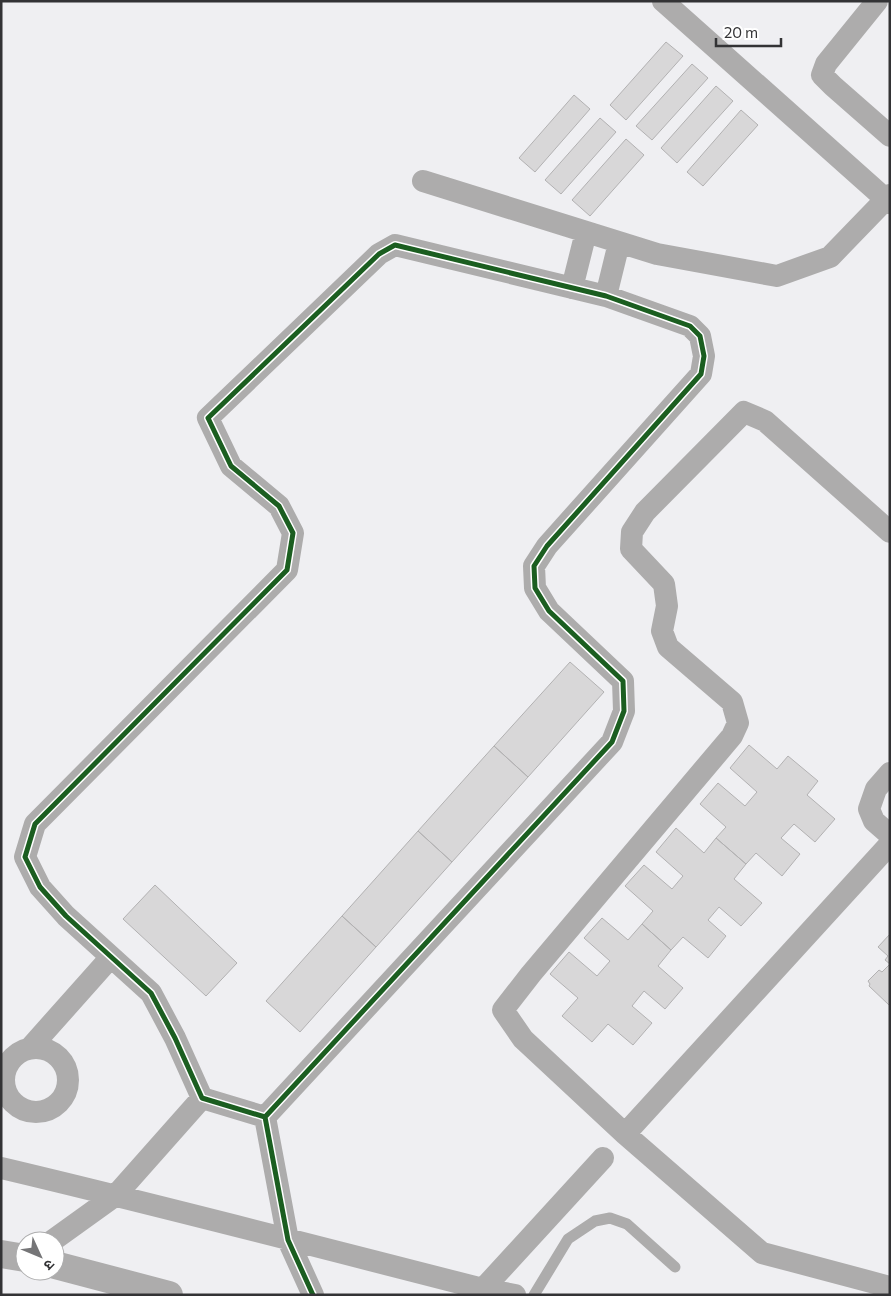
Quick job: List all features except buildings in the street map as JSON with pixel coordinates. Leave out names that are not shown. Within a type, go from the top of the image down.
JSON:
[{"type":"street","points":[[423,181],[656,254],[777,276],[830,257],[888,199],[663,1]]},
{"type":"street","points":[[877,1],[826,64],[822,75],[890,136]]},
{"type":"street","points":[[572,288],[586,232]]},
{"type":"street","points":[[606,296],[619,243]]},
{"type":"street","points":[[395,244],[606,296],[690,326],[700,336],[704,356],[701,374],[547,546],[534,566],[535,588],[549,612],[623,681],[624,711],[612,742],[265,1117],[202,1098],[175,1038],[151,993],[66,916],[40,887],[25,857],[35,824],[287,570],[293,533],[279,506],[231,466],[208,418],[379,254],[395,244]]},
{"type":"street","points":[[890,532],[765,421],[744,412],[644,512],[632,532],[631,548],[664,584],[667,606],[662,631],[668,647],[732,702],[738,723],[732,736],[503,1010],[523,1039],[625,1134],[762,1252],[890,1287]]},
{"type":"street","points":[[890,773],[876,789],[869,809],[874,821],[890,835]]},
{"type":"street","points":[[625,1134],[890,844]]},
{"type":"street","points":[[30,1048],[111,957]]},
{"type":"street","points":[[65,1232],[116,1195],[202,1098]]},
{"type":"street","points":[[265,1117],[288,1240],[313,1295]]},
{"type":"street","points":[[482,1292],[603,1158]]},
{"type":"street","points":[[1,1168],[116,1195],[482,1292],[515,1295]]},
{"type":"street","points":[[1,1254],[15,1256]]},
{"type":"street","points":[[65,1268],[169,1295]]},
{"type":"lane","points":[[534,1295],[568,1238],[595,1221],[610,1218],[627,1224],[675,1266]]},
{"type":"cycle path","points":[[265,1117],[202,1098],[175,1038],[151,993],[66,916],[40,887],[25,857],[35,824],[287,570],[293,533],[279,506],[231,466],[208,418],[379,254],[395,245],[606,296],[690,326],[700,336],[704,356],[701,374],[547,546],[534,566],[535,588],[549,611],[623,681],[624,711],[612,742],[265,1117],[288,1240],[313,1295]]}]
